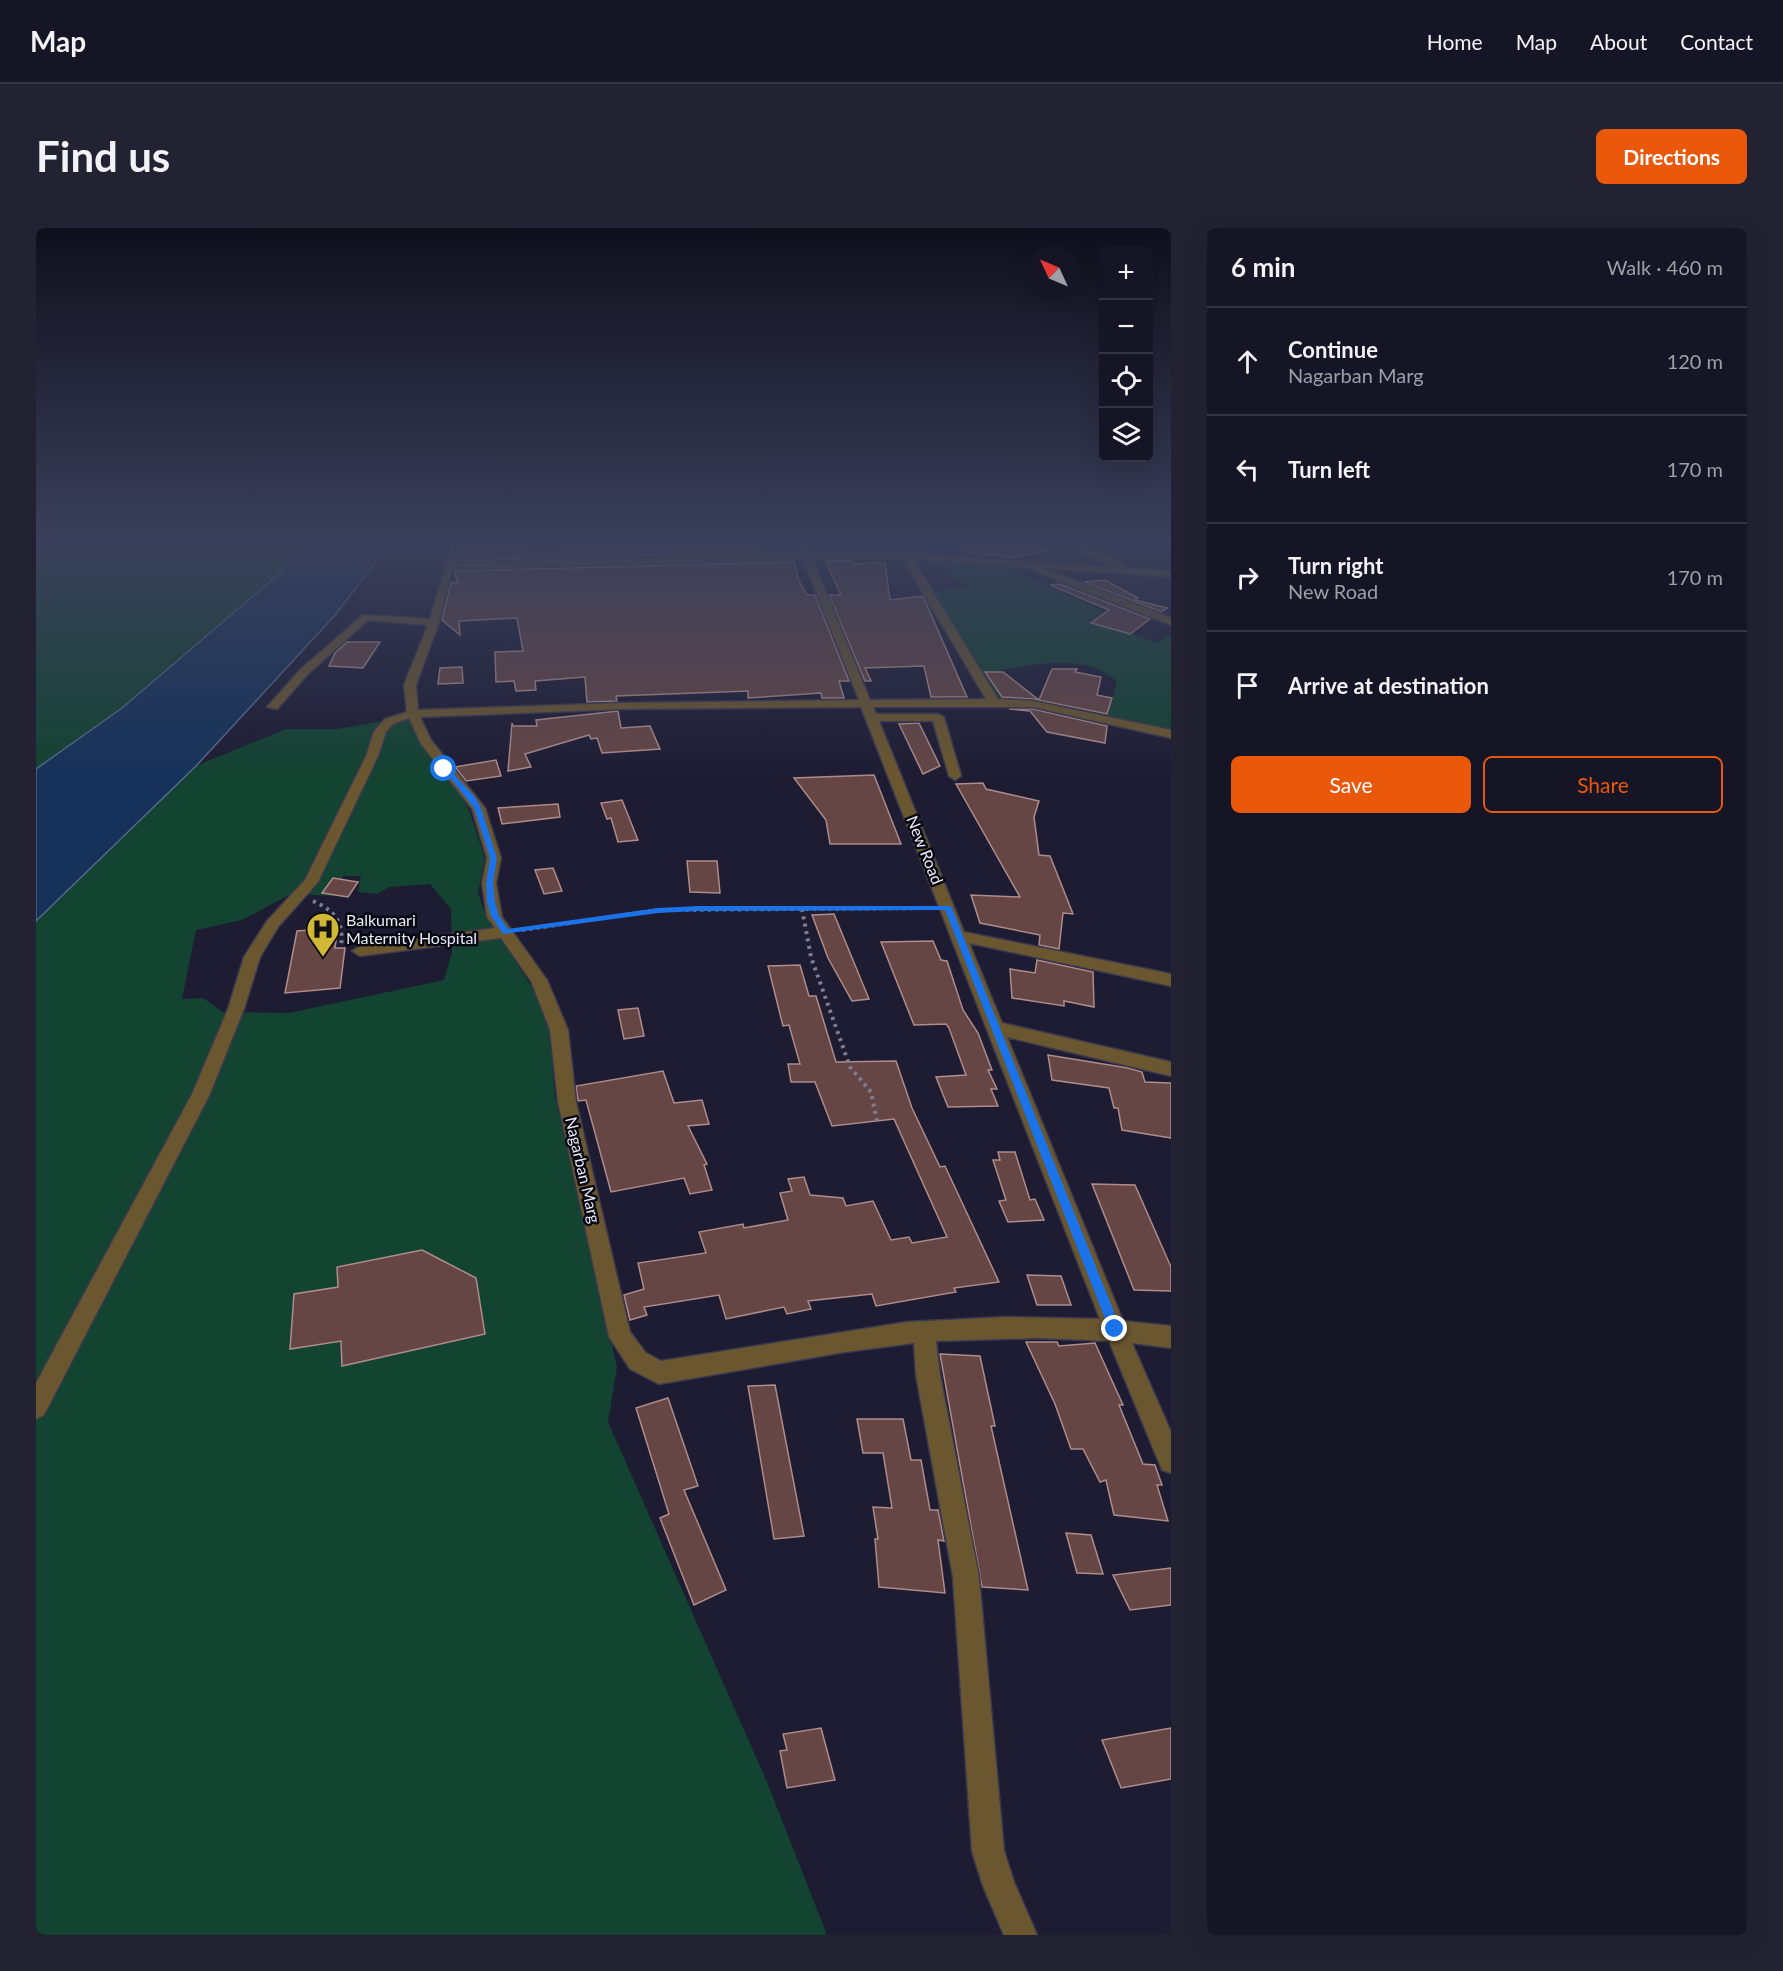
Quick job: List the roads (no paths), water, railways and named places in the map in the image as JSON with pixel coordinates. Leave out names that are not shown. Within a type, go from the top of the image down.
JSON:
[{"type":"street","points":[[273,707],[304,672],[361,620],[366,619]]},
{"type":"street","points":[[393,619],[434,622]]},
{"type":"street","name":"Nagarban Marg","points":[[435,619],[410,685],[413,714],[425,741],[478,808],[494,858],[489,883],[495,916],[539,980],[559,1030],[567,1102],[620,1337],[638,1361],[659,1372],[924,1332],[979,1329],[1115,1329],[1171,1337]]},
{"type":"street","name":"New Road","points":[[832,619],[1115,1329],[1171,1461]]},
{"type":"street","points":[[944,619],[994,702]]},
{"type":"street","points":[[870,711],[994,702],[1033,704],[1171,734]]},
{"type":"street","points":[[36,1407],[201,1094],[236,1009],[252,957],[272,924],[311,882],[372,756],[375,738],[393,718],[413,714],[622,706],[870,711],[938,717],[955,776]]},
{"type":"street","points":[[360,951],[506,932]]},
{"type":"street","points":[[959,936],[1171,980]]},
{"type":"street","points":[[996,1028],[1171,1069]]},
{"type":"street","points":[[924,1332],[928,1375],[966,1577],[988,1851],[999,1886],[1021,1935]]},
{"type":"water","points":[[227,619],[332,619],[196,766],[36,921],[36,769],[122,708]]},
{"type":"place","name":"Balkumari Maternity Hospital","points":[[323,958]]}]
